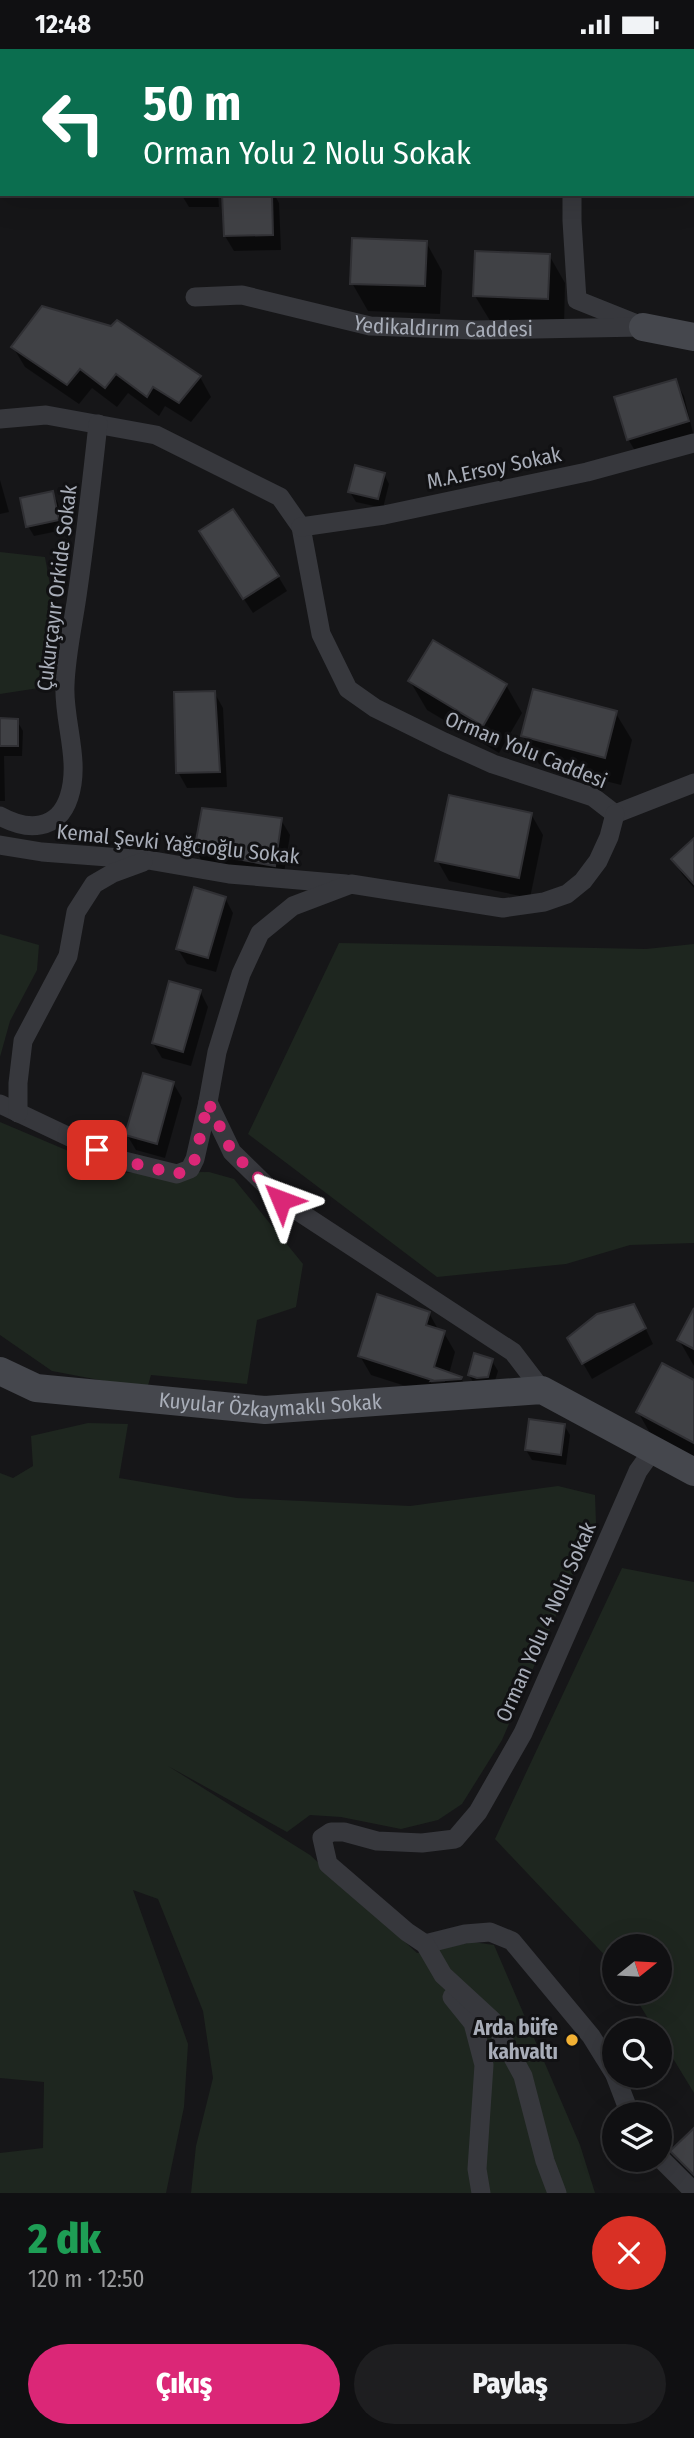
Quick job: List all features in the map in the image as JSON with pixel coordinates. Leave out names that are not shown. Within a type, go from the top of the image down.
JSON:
[{"type":"street","points":[[572,196],[577,300],[643,327]]},
{"type":"street","name":"Yedikaldırım Caddesi","points":[[195,297],[242,295],[370,326],[475,330],[643,327],[694,337]]},
{"type":"street","name":"Orman Yolu Caddesi","points":[[0,419],[46,415],[156,435],[280,498],[301,527],[321,634],[348,689],[375,708],[444,742],[493,764],[593,797],[615,814],[603,849],[583,881],[567,894],[544,902],[503,908],[351,884],[293,906],[260,933],[241,974],[217,1052],[195,1159],[190,1169],[177,1174],[116,1159],[9,1109]]},
{"type":"street","name":"Çukurçayır Orkide Sokak","points":[[0,816],[15,825],[43,826],[57,818],[69,797],[73,761],[64,686],[87,530],[98,424]]},
{"type":"street","name":"M.A.Ersoy Sokak","points":[[301,527],[384,515],[574,475],[694,443]]},
{"type":"street","points":[[615,814],[694,783]]},
{"type":"street","name":"Kemal Şevki Yağcıoğlu Sokak","points":[[0,845],[42,852],[148,860],[229,874],[351,884]]},
{"type":"street","points":[[9,1109],[18,1083],[23,1041],[68,956],[76,912],[94,884],[113,873],[148,860]]},
{"type":"street","points":[[208,1102],[232,1152],[281,1200],[513,1352],[542,1390],[694,1472]]},
{"type":"street","name":"Kuyular Özkaymaklı Sokak","points":[[0,1371],[36,1388],[265,1411],[542,1390]]},
{"type":"street","name":"Orman Yolu 4 Nolu Sokak","points":[[425,1944],[407,1932],[328,1864],[322,1838],[331,1832],[344,1832],[377,1841],[422,1843],[455,1839],[478,1812],[523,1733],[638,1471],[653,1450]]},
{"type":"street","points":[[425,1944],[465,1934],[490,1932],[512,1941],[591,2036],[602,2053]]},
{"type":"street","points":[[425,1944],[431,1972],[474,2023],[484,2065],[477,2169],[481,2193]]},
{"type":"street","points":[[425,1944],[443,1975],[493,2021],[523,2076],[556,2193]]},
{"type":"street","points":[[672,2170],[694,2192]]},
{"type":"shaded area","points":[[0,552],[45,557],[55,613],[39,688],[0,694]]},
{"type":"shaded area","points":[[0,934],[39,945],[37,970],[10,1021],[0,1057]]},
{"type":"shaded area","points":[[339,943],[646,949],[694,944],[694,1243],[630,1245],[566,1264],[437,1277],[248,1134]]},
{"type":"shaded area","points":[[0,1122],[85,1158],[86,1173],[209,1172],[234,1179],[303,1264],[296,1307],[257,1320],[247,1384],[151,1375],[147,1389],[52,1371],[0,1335]]},
{"type":"shaded area","points":[[88,1423],[128,1424],[119,1478],[237,1498],[410,1506],[558,1486],[595,1495],[596,1523],[502,1740],[462,1804],[438,1820],[401,1829],[341,1817],[310,1815],[287,1832],[168,1766],[310,1855],[417,1953],[473,1942],[494,1945],[580,2145],[595,2193],[191,2193],[196,2146],[213,2078],[203,2011],[158,1899],[133,1890],[188,2044],[184,2107],[166,2193],[0,2193],[0,2153],[43,2148],[44,2082],[0,2078],[0,1473],[13,1478],[33,1466],[31,1436]]},
{"type":"shaded area","points":[[622,1568],[694,1582],[694,2093],[672,2057],[672,2018],[648,2018],[639,2004],[672,2004],[672,1934],[602,1934],[602,1952],[495,1839]]},
{"type":"building","points":[[222,196],[272,196],[273,235],[224,236]]},
{"type":"building","points":[[352,238],[427,241],[425,286],[350,284]]},
{"type":"building","points":[[475,251],[550,254],[548,299],[473,296]]},
{"type":"building","points":[[42,306],[111,326],[117,320],[201,376],[179,403],[153,387],[147,397],[116,374],[105,388],[80,369],[67,385],[11,347]]},
{"type":"building","points":[[676,379],[689,421],[627,440],[614,397]]},
{"type":"building","points":[[355,465],[385,473],[378,499],[348,492]]},
{"type":"building","points":[[53,491],[59,520],[26,527],[20,498]]},
{"type":"building","points":[[233,509],[279,576],[243,599],[199,531]]},
{"type":"building","points":[[433,640],[507,684],[483,726],[408,681]]},
{"type":"building","points":[[533,689],[617,711],[605,758],[521,736]]},
{"type":"building","points":[[215,691],[220,772],[176,773],[174,692]]},
{"type":"building","points":[[0,718],[18,719],[18,746],[0,746]]},
{"type":"building","points":[[449,795],[532,813],[519,878],[435,861]]},
{"type":"building","points":[[202,808],[282,818],[275,866],[194,851]]},
{"type":"building","points":[[694,838],[694,884],[671,859]]},
{"type":"building","points":[[194,887],[226,897],[208,958],[176,949]]},
{"type":"building","points":[[169,981],[201,990],[183,1052],[152,1043]]},
{"type":"building","points":[[143,1073],[174,1082],[157,1144],[125,1135]]},
{"type":"building","points":[[377,1294],[430,1312],[426,1325],[445,1331],[434,1367],[462,1377],[461,1379],[431,1381],[358,1356]]},
{"type":"building","points":[[634,1304],[646,1328],[582,1364],[567,1338],[597,1314]]},
{"type":"building","points":[[694,1308],[694,1349],[677,1340]]},
{"type":"building","points":[[474,1353],[493,1359],[488,1377],[468,1375]]},
{"type":"building","points":[[662,1363],[694,1380],[694,1443],[636,1412]]},
{"type":"building","points":[[529,1419],[565,1424],[561,1455],[525,1450]]},
{"type":"building","points":[[694,2128],[694,2175],[672,2153],[672,2149]]},
{"type":"place","name":"Arda büfe kahvaltı","points":[[572,2040]]},
{"type":"route","points":[[97,1150],[116,1159],[177,1174],[190,1169],[195,1159],[208,1102],[232,1152],[281,1200]]}]
